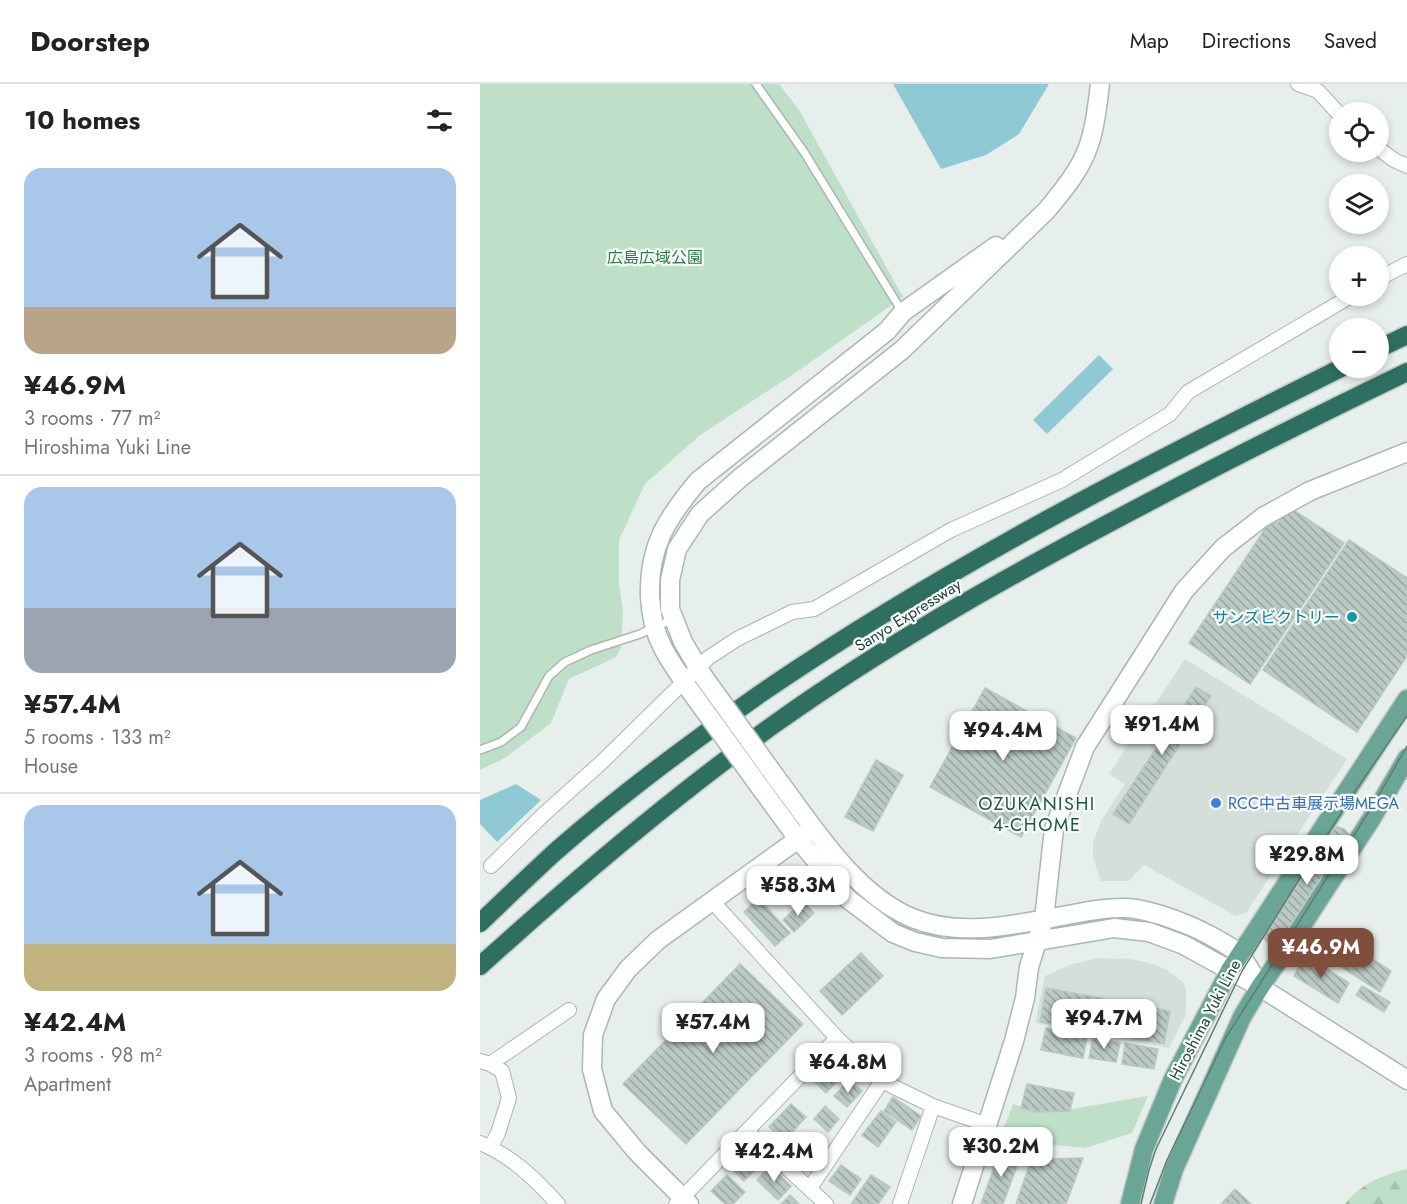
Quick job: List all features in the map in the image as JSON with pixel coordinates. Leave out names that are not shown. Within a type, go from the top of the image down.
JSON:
[{"type":"highway","points":[[1389,343],[1407,334]]},
{"type":"highway","name":"Sanyo Expressway","points":[[480,966],[579,877],[672,800],[777,722],[879,655],[987,589],[1107,524],[1289,429],[1407,372]]},
{"type":"highway","name":"Sanyo Expressway","points":[[480,923],[556,852],[654,772],[759,695],[861,627],[974,559],[1092,494],[1329,374]]},
{"type":"main road","name":"Hiroshima Yuki Line","points":[[1130,1204],[1144,1149],[1173,1078],[1234,962],[1407,699]]},
{"type":"main road","name":"Hiroshima Yuki Line","points":[[1163,1204],[1174,1168],[1242,1017],[1372,818],[1407,758]]},
{"type":"street","points":[[1100,84],[1092,128],[1083,159],[1047,210],[902,350],[740,478],[700,513],[677,549],[670,580],[670,609],[683,642],[701,671],[775,776],[850,873],[890,907],[914,918],[946,927],[985,927],[1097,910],[1135,909],[1168,917],[1194,928],[1260,987],[1407,1080]]},
{"type":"street","points":[[1298,84],[1318,91],[1329,102]]},
{"type":"street","points":[[1389,156],[1407,165],[1407,179]]},
{"type":"street","points":[[1047,210],[903,312],[887,331],[698,481],[677,507],[662,531],[654,552],[650,578],[651,614],[662,646],[687,685],[798,839],[848,899],[893,933],[915,942],[942,948],[990,949],[1114,928],[1149,932],[1234,962]]},
{"type":"street","points":[[1389,273],[1407,264]]},
{"type":"street","points":[[491,866],[544,814],[737,639],[792,612],[814,609],[951,530],[1062,480],[1170,414],[1188,392],[1333,306]]},
{"type":"street","points":[[962,1204],[1014,1041],[1025,998],[1029,967],[1044,919],[1054,829],[1085,747],[1184,591],[1223,548],[1263,517],[1310,491],[1407,452]]},
{"type":"street","points":[[814,827],[658,940],[627,969],[606,999],[593,1035],[592,1069],[603,1111],[683,1202],[837,1038]]},
{"type":"street","points":[[712,902],[837,1038],[882,1082],[933,1107],[988,1125]]},
{"type":"street","points":[[485,1063],[569,1010]]},
{"type":"street","points":[[485,1063],[502,1071],[509,1098],[498,1133],[485,1145],[524,1168],[550,1201]]},
{"type":"street","points":[[810,1188],[882,1082]]},
{"type":"street","points":[[900,1204],[933,1107]]},
{"type":"street","points":[[748,1132],[826,1204]]},
{"type":"lane","points":[[756,84],[804,152],[903,312]]},
{"type":"lane","points":[[480,750],[501,742],[522,727],[549,676],[565,662],[674,619]]},
{"type":"shaded area","name":"RCC中古車展示場MEGA","points":[[1185,659],[1347,759],[1246,913],[1236,916],[1144,865],[1129,881],[1101,881],[1093,857],[1093,843],[1101,821],[1125,784],[1109,774]]},
{"type":"shaded area","points":[[1099,958],[1129,959],[1150,963],[1167,970],[1183,982],[1186,989],[1186,1014],[1169,1048],[1035,1023],[1045,976],[1072,964]]},
{"type":"green space","name":"広島広域公園","points":[[480,84],[779,84],[799,110],[903,297],[798,371],[699,436],[645,484],[619,540],[619,584],[623,612],[621,648],[616,657],[569,679],[551,723],[505,758],[480,770]]},
{"type":"green space","points":[[1148,1096],[1132,1133],[1085,1148],[1027,1142],[1001,1135],[1013,1104],[1036,1112],[1054,1112]]},
{"type":"green space","points":[[1407,1169],[1407,1204],[1345,1204],[1357,1191],[1373,1181]]},
{"type":"water","points":[[893,84],[1049,84],[1019,134],[986,155],[941,169]]},
{"type":"water","points":[[1099,355],[1113,369],[1047,434],[1033,420]]},
{"type":"water","points":[[516,784],[541,800],[497,842],[480,824],[480,800]]},
{"type":"building","points":[[1289,507],[1344,543],[1250,684],[1189,643],[1269,523],[1279,522]]},
{"type":"building","name":"サンズビクトリー","points":[[1349,540],[1407,578],[1407,656],[1357,732],[1263,670]]},
{"type":"building","points":[[1196,687],[1211,696],[1129,824],[1113,814]]},
{"type":"building","points":[[985,688],[1076,738],[1021,837],[930,787]]},
{"type":"building","points":[[876,760],[903,775],[873,831],[845,817]]},
{"type":"building","points":[[1332,825],[1344,829],[1353,838],[1282,948],[1276,948],[1262,936]]},
{"type":"building","points":[[758,898],[790,933],[775,946],[744,912]]},
{"type":"building","points":[[803,901],[814,913],[794,932],[783,920]]},
{"type":"building","points":[[1331,932],[1391,971],[1380,992],[1317,951]]},
{"type":"building","points":[[861,953],[883,976],[842,1015],[820,991]]},
{"type":"building","points":[[1305,955],[1349,983],[1338,1003],[1294,976]]},
{"type":"building","points":[[740,964],[803,1024],[686,1144],[623,1084]]},
{"type":"building","points":[[1362,986],[1390,1002],[1384,1012],[1356,995]]},
{"type":"building","points":[[1046,988],[1170,1011],[1164,1044],[1040,1022]]},
{"type":"building","points":[[1046,1028],[1087,1036],[1083,1058],[1041,1050]]},
{"type":"building","points":[[1093,1038],[1120,1043],[1116,1062],[1089,1058]]},
{"type":"building","points":[[1125,1043],[1158,1049],[1154,1069],[1122,1064]]},
{"type":"building","points":[[833,1053],[849,1069],[826,1093],[810,1077]]},
{"type":"building","points":[[849,1080],[862,1091],[847,1107],[834,1096]]},
{"type":"building","points":[[1027,1084],[1074,1093],[1070,1111],[1036,1112],[1021,1108]]},
{"type":"building","points":[[893,1097],[921,1116],[912,1130],[884,1111]]},
{"type":"building","points":[[791,1104],[806,1117],[784,1141],[769,1127]]},
{"type":"building","points":[[825,1106],[839,1119],[828,1132],[814,1119]]},
{"type":"building","points":[[881,1111],[896,1122],[878,1147],[862,1135]]},
{"type":"building","points":[[807,1133],[823,1146],[811,1161],[794,1148]]},
{"type":"building","points":[[749,1147],[764,1162],[744,1181],[729,1166]]},
{"type":"building","points":[[1001,1148],[1021,1155],[1003,1204],[981,1204]]},
{"type":"building","points":[[1033,1155],[1044,1159],[1083,1158],[1066,1204],[1016,1204]]},
{"type":"building","points":[[841,1165],[861,1179],[850,1195],[829,1181]]},
{"type":"building","points":[[770,1166],[791,1186],[778,1200],[757,1180]]},
{"type":"building","points":[[727,1175],[745,1192],[733,1204],[725,1204],[711,1191]]},
{"type":"building","points":[[871,1175],[890,1187],[878,1204],[851,1204]]},
{"type":"building","points":[[1235,1189],[1251,1204],[1222,1203]]},
{"type":"building","points":[[790,1195],[799,1204],[781,1204]]},
{"type":"tram line","points":[[1141,1204],[1156,1149],[1242,971],[1351,797],[1407,716]]},
{"type":"tram line","points":[[1150,1204],[1167,1160],[1225,1039],[1375,802],[1407,746]]},
{"type":"place","name":"サンズビクトリー","points":[[1352,617]]},
{"type":"place","name":"RCC中古車展示場MEGA","points":[[1216,803]]},
{"type":"district","name":"OZUKANISHI 4-CHOME","points":[[1037,814]]}]
